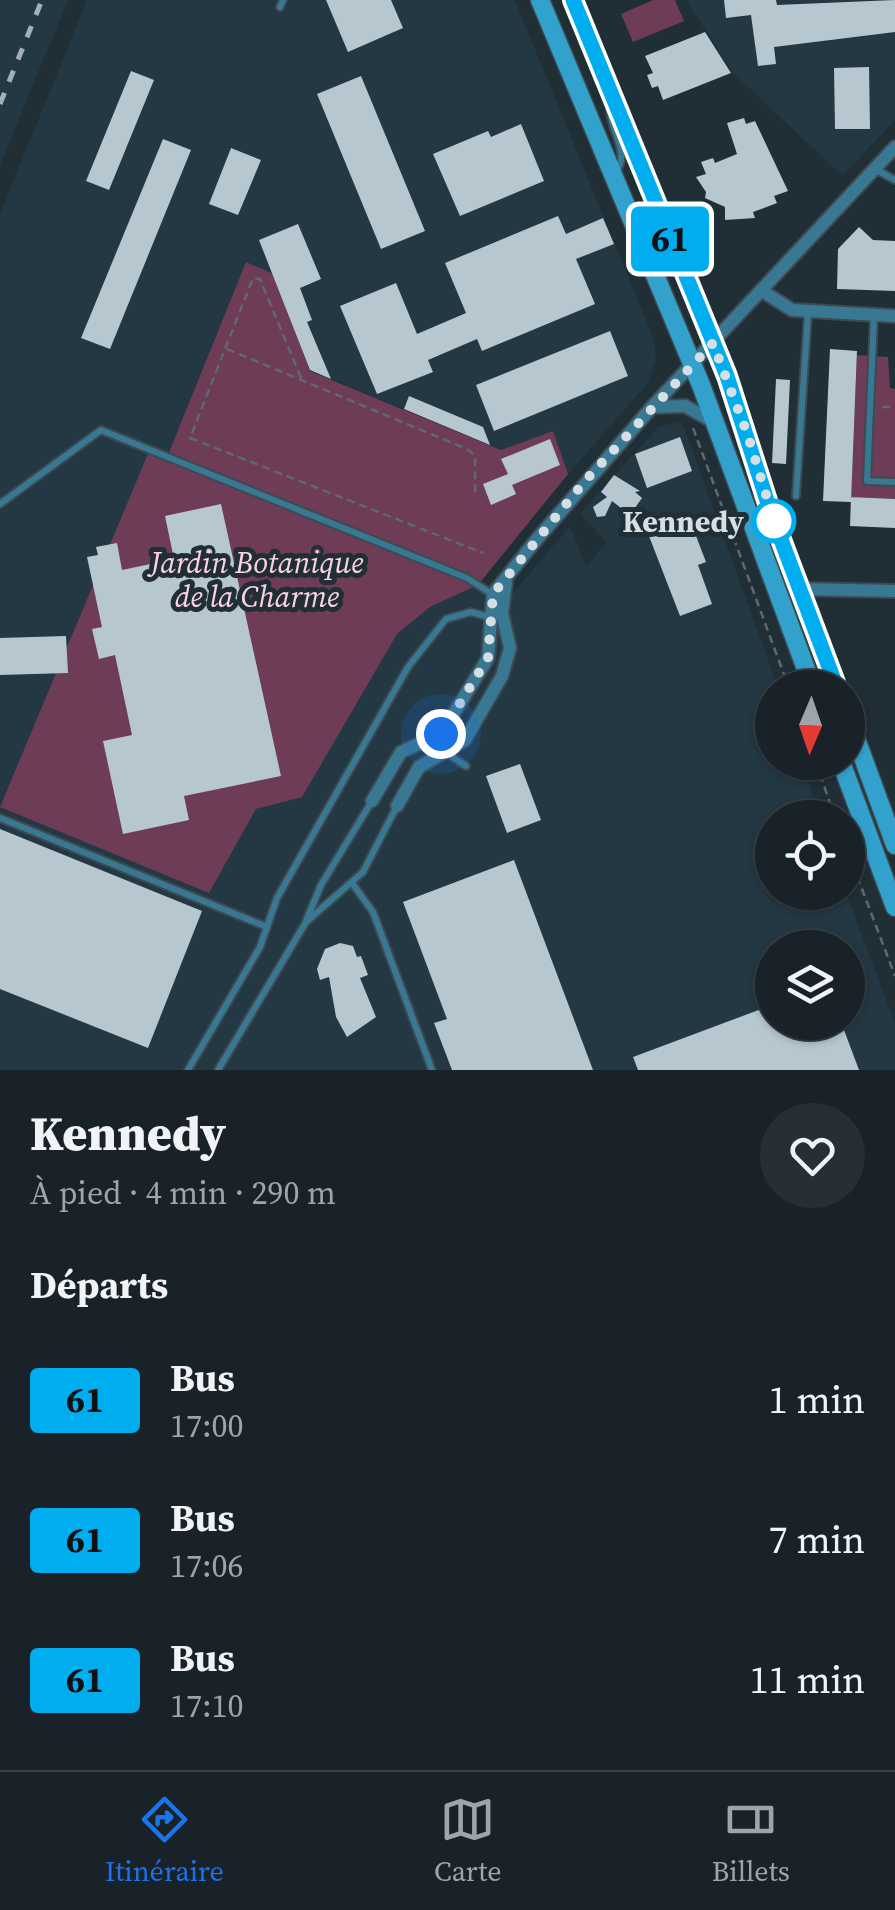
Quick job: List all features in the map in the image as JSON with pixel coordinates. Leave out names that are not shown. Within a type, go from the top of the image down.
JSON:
[{"type":"main road","points":[[540,0],[692,365],[806,670]]},
{"type":"main road","points":[[573,0],[713,343],[829,670]]},
{"type":"main road","points":[[865,763],[895,845]]},
{"type":"main road","points":[[848,780],[895,907]]},
{"type":"street","points":[[372,800],[401,752],[441,734],[488,658],[493,594],[652,407],[895,146]]},
{"type":"street","points":[[761,290],[792,310],[895,316]]},
{"type":"street","points":[[652,407],[685,406],[714,422]]},
{"type":"street","points":[[398,806],[419,768],[465,740],[508,661],[510,648],[502,612],[508,576]]},
{"type":"street","points":[[800,590],[895,591]]},
{"type":"lane","points":[[612,99],[610,120],[622,152],[622,166],[613,175]]},
{"type":"lane","points":[[874,168],[895,180]]},
{"type":"lane","points":[[796,496],[808,312]]},
{"type":"lane","points":[[874,315],[867,481],[895,482]]},
{"type":"lane","points":[[0,504],[101,430],[467,578],[493,594]]},
{"type":"lane","points":[[188,1070],[267,927],[277,898],[319,822],[429,637],[457,615],[471,612],[489,617]]},
{"type":"lane","points":[[456,711],[450,750],[456,763],[466,766]]},
{"type":"lane","points":[[218,1070],[306,922],[321,885],[372,800]]},
{"type":"lane","points":[[306,922],[363,872],[398,806]]},
{"type":"lane","points":[[0,818],[267,927]]},
{"type":"lane","points":[[352,883],[373,912],[431,1070]]},
{"type":"path","points":[[301,378],[260,279],[253,278],[190,438],[483,553]]},
{"type":"path","points":[[225,348],[468,449],[475,456],[475,496]]},
{"type":"path","points":[[693,426],[782,670]]},
{"type":"path","points":[[865,897],[895,976]]},
{"type":"shaded area","points":[[0,0],[68,0],[0,165]]},
{"type":"shaded area","points":[[87,0],[515,0],[654,340],[656,359],[648,383],[568,474],[553,431],[502,450],[310,370],[273,274],[209,893],[256,809],[302,796],[397,634],[430,607],[478,585],[506,601],[570,526],[586,566],[607,542],[580,514],[659,426],[682,422],[772,670],[755,670],[755,780],[808,780],[814,800],[755,800],[755,910],[852,910],[860,930],[755,930],[755,1040],[865,1040],[865,943],[895,1023],[895,1070],[0,1070],[0,214]]},
{"type":"shaded area","points":[[686,0],[895,0],[895,120],[843,176],[733,73]]},
{"type":"green space","points":[[653,0],[675,0],[684,21],[633,42],[621,14]]},
{"type":"green space","name":"Jardin Botanique de la Charme","points":[[246,262],[273,274],[310,371],[501,450],[553,431],[568,474],[478,585],[430,607],[397,634],[302,797],[256,809],[209,893],[0,807],[150,449],[168,455]]},
{"type":"green space","points":[[857,355],[888,357],[890,388],[895,389],[895,499],[851,497]]},
{"type":"building","points":[[326,0],[391,0],[403,28],[348,52]]},
{"type":"building","points":[[724,0],[776,0],[777,5],[895,0],[895,32],[774,47],[776,64],[758,66],[751,15],[726,18]]},
{"type":"building","points":[[705,32],[731,73],[663,100],[658,86],[652,88],[647,75],[653,73],[645,56]]},
{"type":"building","points":[[869,67],[870,129],[835,129],[834,68]]},
{"type":"building","points":[[131,71],[154,80],[109,190],[86,181]]},
{"type":"building","points":[[361,76],[425,231],[381,249],[317,94]]},
{"type":"building","points":[[744,118],[746,124],[755,121],[788,191],[774,196],[777,203],[753,212],[755,218],[725,220],[725,207],[705,198],[706,192],[696,177],[706,174],[701,162],[713,158],[715,163],[737,154],[727,123]]},
{"type":"building","points":[[521,124],[544,181],[460,216],[433,154],[488,131],[491,137]]},
{"type":"building","points":[[163,139],[191,150],[110,349],[81,338]]},
{"type":"building","points":[[231,148],[261,160],[238,215],[209,204]]},
{"type":"building","points":[[558,216],[566,234],[603,218],[614,244],[576,259],[595,304],[482,351],[477,339],[428,360],[433,372],[377,394],[340,306],[396,283],[417,334],[466,313],[445,263]]},
{"type":"building","points":[[298,224],[321,279],[300,288],[312,320],[307,322],[331,379],[310,370],[259,240]]},
{"type":"building","points":[[859,227],[873,240],[895,241],[895,291],[837,289],[838,249]]},
{"type":"building","points":[[610,331],[628,376],[494,431],[476,385]]},
{"type":"building","points":[[830,349],[857,351],[851,502],[823,501]]},
{"type":"building","points":[[776,379],[790,380],[786,464],[772,463]]},
{"type":"building","points":[[409,396],[483,427],[490,445],[404,409]]},
{"type":"building","points":[[680,437],[692,471],[647,488],[635,454]]},
{"type":"building","points":[[550,439],[560,465],[512,485],[516,494],[491,505],[483,484],[508,474],[501,459]]},
{"type":"building","points":[[614,475],[640,491],[635,492],[642,498],[630,515],[612,501],[605,516],[597,517],[593,507],[607,497],[601,492]]},
{"type":"building","points":[[851,497],[895,499],[895,528],[850,526]]},
{"type":"building","points":[[221,504],[281,776],[184,796],[189,820],[123,834],[103,741],[132,735],[115,655],[99,659],[92,629],[102,627],[87,557],[98,555],[96,547],[117,543],[122,570],[174,559],[165,516]]},
{"type":"building","points":[[688,515],[706,562],[698,565],[712,604],[680,616],[647,531]]},
{"type":"building","points":[[66,636],[68,673],[0,675],[0,638]]},
{"type":"building","points":[[520,764],[541,820],[507,833],[486,776]]},
{"type":"building","points":[[0,829],[202,911],[148,1048],[0,989]]},
{"type":"building","points":[[514,860],[593,1070],[452,1070],[434,1023],[447,1019],[403,902]]},
{"type":"building","points":[[340,943],[353,946],[357,957],[361,956],[368,975],[360,978],[376,1017],[347,1037],[336,1017],[329,977],[320,980],[317,969],[325,949]]},
{"type":"building","points":[[755,1011],[755,1040],[848,1040],[859,1070],[638,1070],[633,1057]]},
{"type":"railway","points":[[0,104],[42,0]]},
{"type":"bus line","name":"61","points":[[573,0],[727,376],[771,513],[830,670]]},
{"type":"place","name":"Kennedy","points":[[774,521]]},
{"type":"route","points":[[441,734],[488,658],[493,594],[585,481],[713,343],[774,521]]}]
